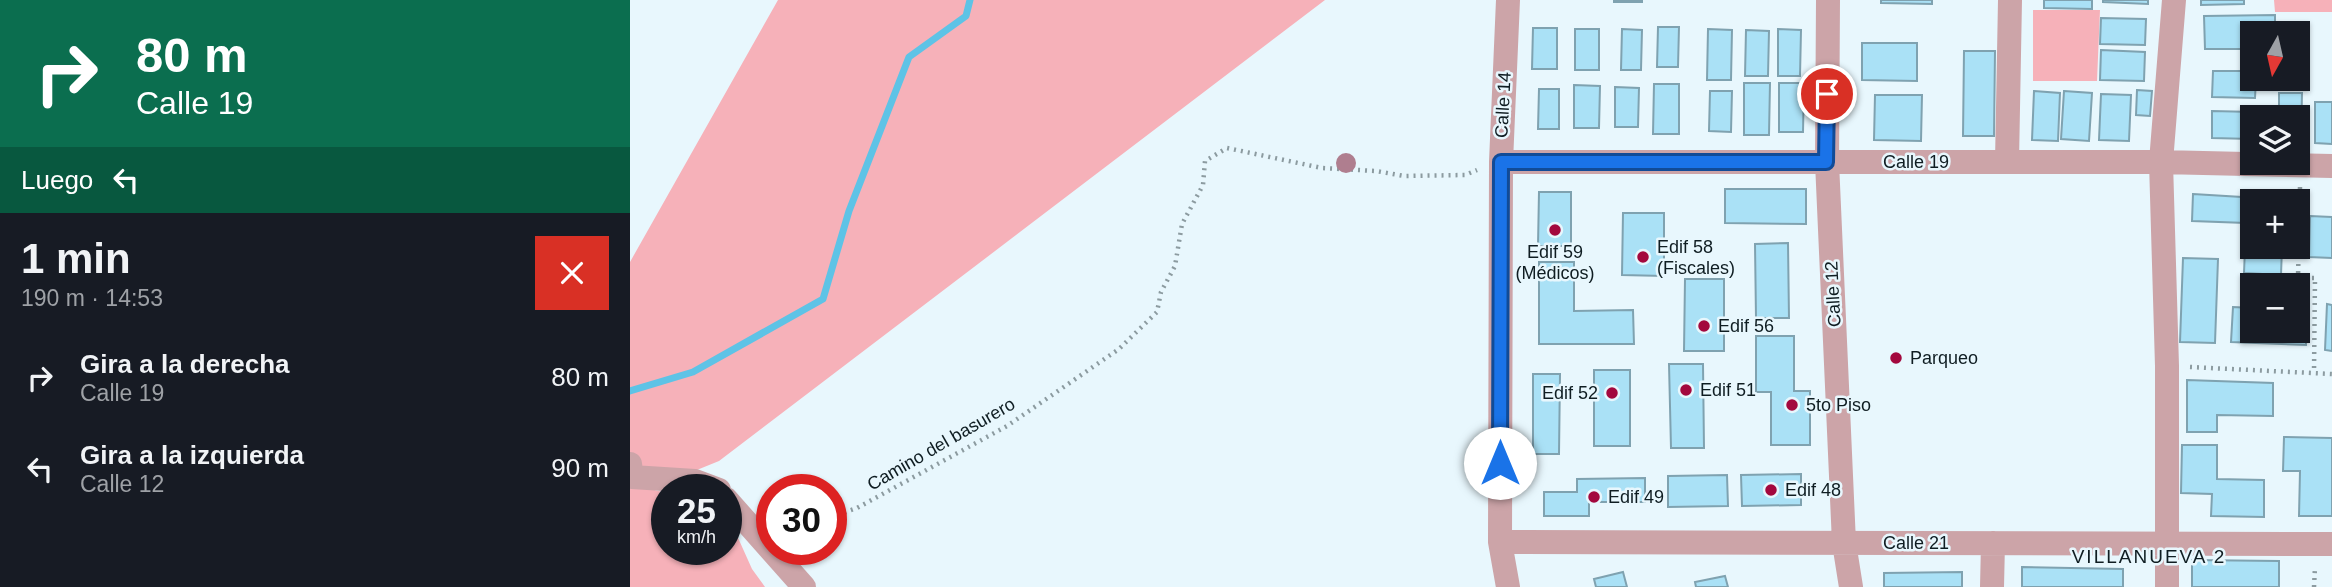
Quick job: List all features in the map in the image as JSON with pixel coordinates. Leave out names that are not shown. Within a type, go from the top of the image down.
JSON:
[{"type":"street","name":"Calle 14","points":[[1508,0],[1501,162],[1500,542],[1508,587]]},
{"type":"street","name":"Calle 12","points":[[1828,0],[1826,162],[1843,543],[1851,587]]},
{"type":"street","points":[[2007,162],[2010,0]]},
{"type":"street","points":[[2167,587],[2167,366],[2161,162],[2174,0]]},
{"type":"street","name":"Calle 19","points":[[1501,162],[2240,164]]},
{"type":"street","name":"Calle 19","points":[[2310,165],[2332,166]]},
{"type":"street","points":[[631,473],[651,476]]},
{"type":"street","points":[[742,517],[804,587]]},
{"type":"street","name":"Calle 21","points":[[1500,542],[2332,544]]},
{"type":"street","points":[[1992,587],[1993,544]]},
{"type":"path","name":"Camino del basurero","points":[[847,511],[1007,426],[1119,349],[1157,312],[1161,292],[1175,266],[1182,224],[1203,185],[1205,161],[1227,148],[1322,168],[1376,171],[1404,176],[1465,175],[1501,162]]},
{"type":"path","points":[[2301,175],[2298,278],[2315,278],[2314,373]]},
{"type":"path","points":[[2167,366],[2332,374]]},
{"type":"shaded area","points":[[778,0],[1325,0],[719,461],[687,474],[651,474],[651,565],[742,565],[742,547],[752,569],[765,587],[630,587],[630,262]]},
{"type":"shaded area","points":[[2274,0],[2332,0],[2332,12],[2275,12]]},
{"type":"shaded area","points":[[2033,10],[2100,10],[2097,81],[2033,81]]},
{"type":"building","points":[[1642,0],[1642,2],[1614,2]]},
{"type":"building","points":[[1881,0],[1932,0],[1932,4],[1881,3]]},
{"type":"building","points":[[2044,0],[2092,0],[2092,9],[2044,8]]},
{"type":"building","points":[[2148,0],[2148,4],[2103,2]]},
{"type":"building","points":[[2201,0],[2244,0],[2244,4],[2201,5]]},
{"type":"building","points":[[2275,15],[2275,21],[2240,21],[2240,49],[2205,49],[2204,16]]},
{"type":"building","points":[[2101,18],[2146,19],[2145,45],[2100,44]]},
{"type":"building","points":[[1658,27],[1679,27],[1678,67],[1657,67]]},
{"type":"building","points":[[1533,28],[1557,28],[1557,69],[1532,69]]},
{"type":"building","points":[[1575,29],[1599,29],[1599,70],[1575,70]]},
{"type":"building","points":[[1622,29],[1642,30],[1641,70],[1621,70]]},
{"type":"building","points":[[1708,29],[1732,30],[1731,80],[1707,80]]},
{"type":"building","points":[[1778,29],[1801,30],[1800,76],[1778,76]]},
{"type":"building","points":[[1746,30],[1769,31],[1768,76],[1745,76]]},
{"type":"building","points":[[1862,43],[1917,43],[1917,81],[1862,80]]},
{"type":"building","points":[[2101,50],[2145,52],[2144,81],[2100,80]]},
{"type":"building","points":[[1964,51],[1995,51],[1994,136],[1963,136]]},
{"type":"building","points":[[2213,71],[2240,71],[2240,91],[2255,91],[2255,98],[2212,97]]},
{"type":"building","points":[[1744,83],[1770,83],[1769,135],[1744,135]]},
{"type":"building","points":[[1779,83],[1804,83],[1803,132],[1779,132]]},
{"type":"building","points":[[1654,84],[1679,84],[1679,134],[1653,134]]},
{"type":"building","points":[[1574,85],[1600,86],[1599,128],[1574,128]]},
{"type":"building","points":[[1615,87],[1639,88],[1638,127],[1615,127]]},
{"type":"building","points":[[1539,89],[1559,89],[1559,129],[1538,129]]},
{"type":"building","points":[[2137,90],[2152,91],[2150,116],[2136,115]]},
{"type":"building","points":[[1710,91],[1732,91],[1731,132],[1709,131]]},
{"type":"building","points":[[2034,91],[2060,93],[2058,141],[2032,140]]},
{"type":"building","points":[[2064,91],[2092,93],[2089,141],[2061,139]]},
{"type":"building","points":[[2279,93],[2302,93],[2302,105],[2279,105]]},
{"type":"building","points":[[2101,94],[2131,95],[2129,141],[2099,140]]},
{"type":"building","points":[[1875,95],[1922,95],[1921,141],[1874,140]]},
{"type":"building","points":[[2315,102],[2332,102],[2332,144],[2315,143]]},
{"type":"building","points":[[2212,111],[2240,112],[2240,139],[2212,138]]},
{"type":"building","points":[[1725,189],[1806,189],[1806,224],[1725,223]]},
{"type":"building","name":"Edif 59 (Médicos)","points":[[1539,192],[1571,192],[1571,246],[1538,246]]},
{"type":"building","points":[[2193,194],[2240,197],[2240,223],[2192,221]]},
{"type":"building","name":"Edif 58 (Fiscales)","points":[[1623,213],[1664,213],[1664,276],[1622,275]]},
{"type":"building","points":[[2310,216],[2332,217],[2332,258],[2310,257]]},
{"type":"building","points":[[1788,243],[1789,318],[1756,318],[1755,244]]},
{"type":"building","points":[[2183,258],[2218,259],[2215,343],[2180,342]]},
{"type":"building","points":[[2245,259],[2282,259],[2281,273],[2244,273]]},
{"type":"building","points":[[1539,262],[1574,262],[1574,311],[1633,310],[1634,344],[1539,344]]},
{"type":"building","name":"Edif 56","points":[[1685,279],[1724,279],[1724,351],[1684,351]]},
{"type":"building","points":[[2327,304],[2332,305],[2332,351],[2325,350]]},
{"type":"building","points":[[2233,307],[2240,307],[2240,342],[2231,342]]},
{"type":"building","points":[[1756,336],[1794,336],[1794,391],[1810,391],[1810,445],[1771,445],[1771,392],[1756,392]]},
{"type":"building","points":[[2256,343],[2306,343],[2306,345]]},
{"type":"building","name":"Edif 51","points":[[1669,364],[1703,364],[1704,448],[1671,448]]},
{"type":"building","name":"Edif 52","points":[[1594,370],[1630,370],[1630,446],[1594,446]]},
{"type":"building","points":[[1533,374],[1560,374],[1559,454],[1533,454]]},
{"type":"building","points":[[2187,380],[2273,383],[2273,416],[2217,415],[2217,432],[2187,432]]},
{"type":"building","points":[[2284,437],[2332,438],[2332,516],[2299,516],[2300,471],[2283,471]]},
{"type":"building","points":[[2182,445],[2217,445],[2217,479],[2264,480],[2264,517],[2211,516],[2212,494],[2181,493]]},
{"type":"building","name":"Edif 48","points":[[1801,474],[1801,505],[1742,506],[1741,475]]},
{"type":"building","points":[[1727,475],[1728,506],[1668,507],[1668,476]]},
{"type":"building","name":"Edif 49","points":[[1645,478],[1645,502],[1589,502],[1589,516],[1544,516],[1544,492],[1577,492],[1577,479]]},
{"type":"building","points":[[2192,560],[2279,561],[2279,587],[2192,587]]},
{"type":"building","points":[[2022,567],[2123,569],[2123,587],[2022,587]]},
{"type":"building","points":[[1623,572],[1627,587],[1596,587],[1594,579]]},
{"type":"building","points":[[1962,572],[1962,587],[1884,587],[1884,573]]},
{"type":"building","points":[[1725,576],[1728,587],[1696,587],[1695,582]]},
{"type":"waterway","points":[[630,391],[693,372],[823,299],[849,211],[909,57],[966,16],[970,0]]},
{"type":"place","name":"Edif 59 (Médicos)","points":[[1555,230]]},
{"type":"place","name":"Edif 58 (Fiscales)","points":[[1643,257]]},
{"type":"place","name":"Edif 56","points":[[1704,326]]},
{"type":"place","name":"Parqueo","points":[[1896,358]]},
{"type":"place","name":"Edif 51","points":[[1686,390]]},
{"type":"place","name":"Edif 52","points":[[1612,393]]},
{"type":"place","name":"5to Piso","points":[[1792,405]]},
{"type":"place","name":"Edif 48","points":[[1771,490]]},
{"type":"place","name":"Edif 49","points":[[1594,497]]},
{"type":"district","name":"VILLANUEVA 2","points":[[2149,556]]},
{"type":"route","points":[[1500,463],[1501,162],[1826,162],[1827,94]]}]
